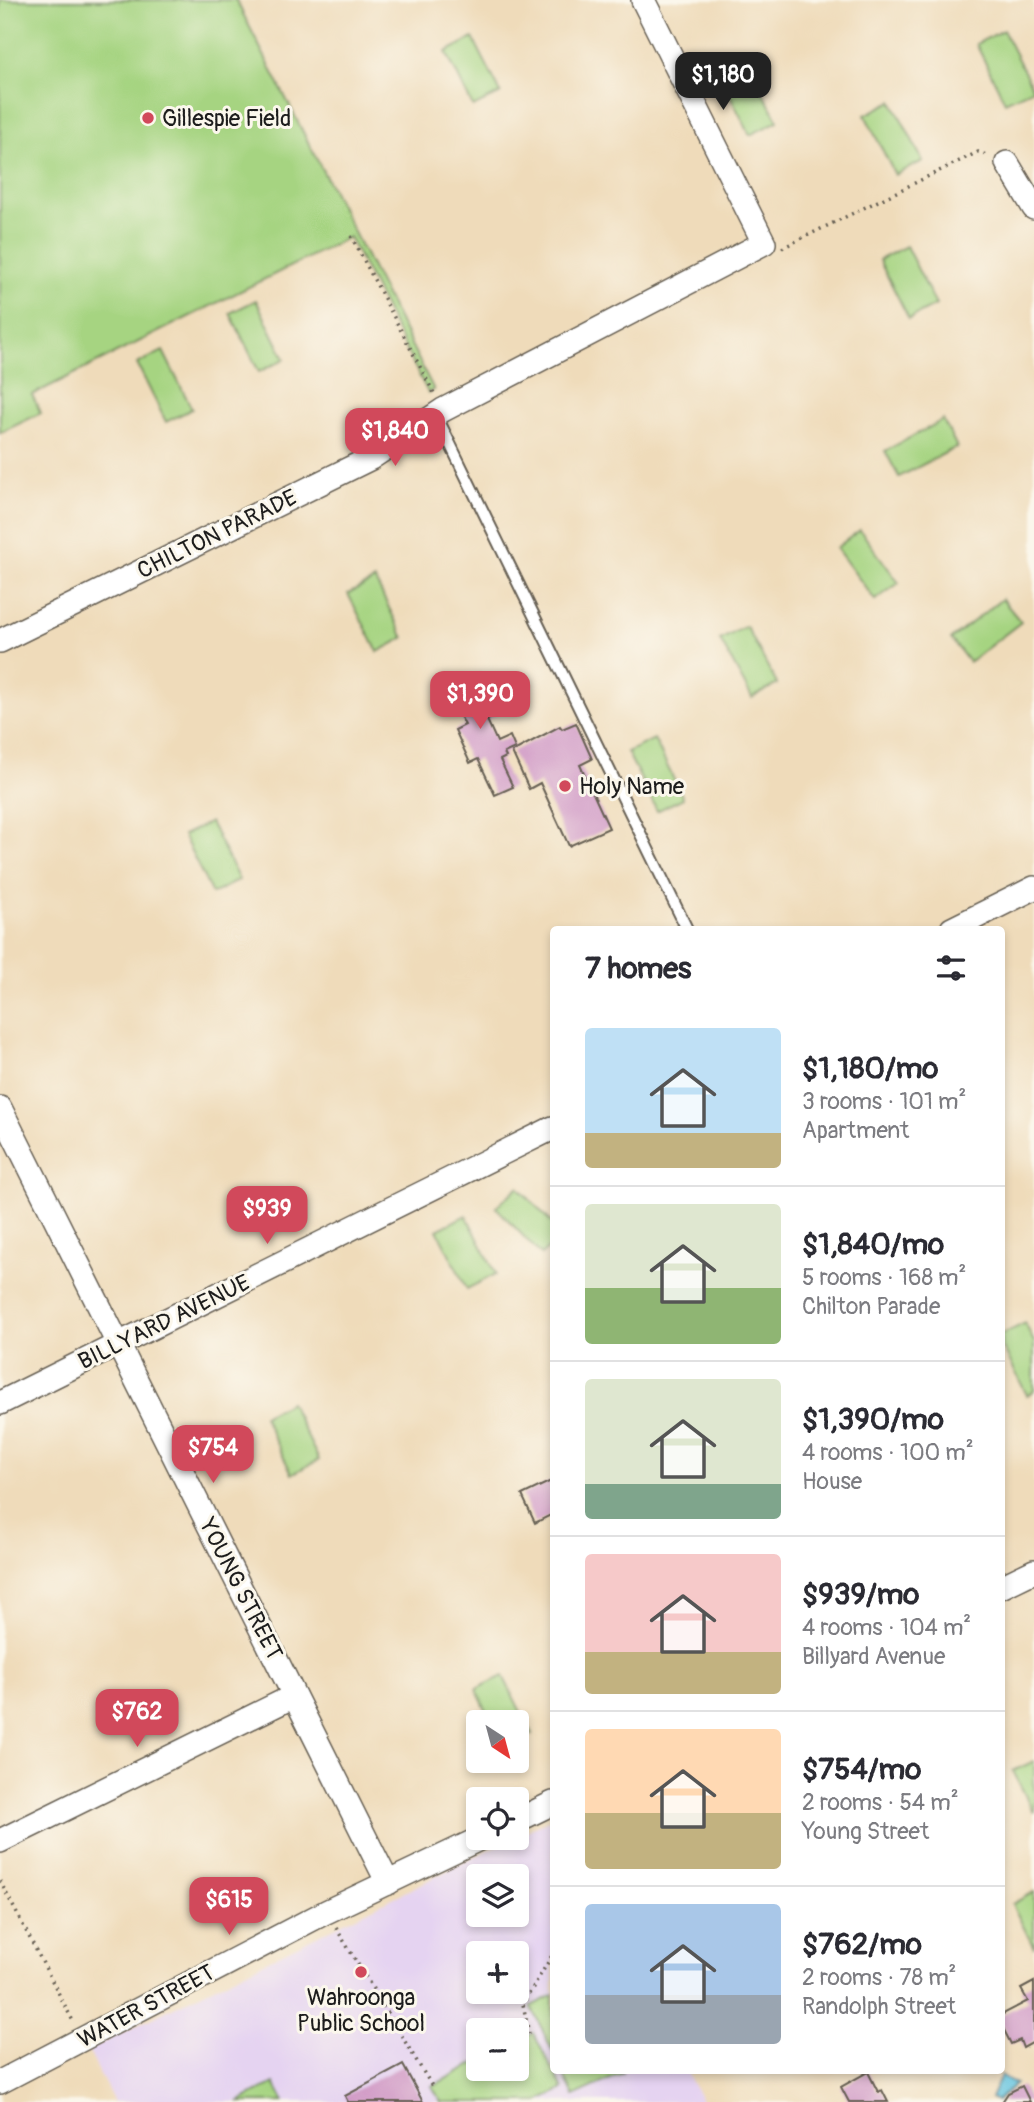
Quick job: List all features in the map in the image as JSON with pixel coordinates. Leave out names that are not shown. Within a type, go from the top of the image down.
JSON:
[{"type":"street","points":[[643,0],[764,243]]},
{"type":"street","points":[[1007,163],[1034,208]]},
{"type":"street","name":"CHILTON PARADE","points":[[0,641],[371,458],[439,413],[764,243]]},
{"type":"street","points":[[958,926],[1034,888]]},
{"type":"street","name":"YOUNG STREET","points":[[0,1108],[388,1883]]},
{"type":"street","name":"BILLYARD AVENUE","points":[[0,1403],[550,1129]]},
{"type":"street","points":[[1005,1585],[1034,1571]]},
{"type":"street","points":[[0,1841],[294,1696]]},
{"type":"street","points":[[529,1815],[550,1804]]},
{"type":"street","name":"WATER STREET","points":[[0,2082],[326,1912],[466,1845]]},
{"type":"lane","points":[[439,413],[686,926]]},
{"type":"path","points":[[764,243],[783,248],[978,152],[1007,163]]},
{"type":"path","points":[[351,236],[439,413]]},
{"type":"path","points":[[0,1881],[82,2039]]},
{"type":"path","points":[[326,1912],[432,2086]]},
{"type":"path","points":[[526,2018],[523,2004],[550,1959]]},
{"type":"shaded area","name":"Wahroonga Public School","points":[[550,1819],[550,2074],[688,2074],[702,2102],[114,2102],[88,2050],[489,1850],[529,1850],[529,1830]]},
{"type":"green space","name":"Gillespie Field","points":[[0,0],[236,0],[434,390],[428,393],[349,237],[32,395],[41,413],[0,433]]},
{"type":"green space","points":[[1003,30],[1033,89],[1005,102],[976,44]]},
{"type":"green space","points":[[473,38],[501,93],[473,107],[446,52]]},
{"type":"green space","points":[[748,64],[778,121],[750,135],[721,78]]},
{"type":"green space","points":[[892,101],[923,161],[895,175],[865,115]]},
{"type":"green space","points":[[906,246],[936,305],[909,319],[879,260]]},
{"type":"green space","points":[[256,300],[285,359],[259,372],[230,313]]},
{"type":"green space","points":[[163,351],[192,409],[166,422],[137,364]]},
{"type":"green space","points":[[943,420],[957,447],[899,477],[885,451]]},
{"type":"green space","points":[[860,530],[899,583],[875,600],[836,548]]},
{"type":"green space","points":[[375,580],[404,638],[378,652],[348,594]]},
{"type":"green space","points":[[1002,599],[1021,622],[969,662],[951,639]]},
{"type":"green space","points":[[746,626],[777,684],[752,698],[720,640]]},
{"type":"green space","points":[[654,739],[683,798],[657,811],[627,752]]},
{"type":"green space","points":[[210,822],[239,880],[212,894],[183,835]]},
{"type":"green space","points":[[518,1187],[550,1221],[550,1247],[541,1255],[496,1207]]},
{"type":"green space","points":[[466,1215],[496,1274],[467,1289],[437,1230]]},
{"type":"green space","points":[[1025,1323],[1034,1342],[1034,1391],[1027,1395],[1005,1352],[1005,1333]]},
{"type":"green space","points":[[290,1402],[319,1460],[292,1474],[263,1416]]},
{"type":"green space","points":[[503,1676],[520,1710],[486,1710],[476,1689]]},
{"type":"green space","points":[[1034,1761],[1034,1813],[1013,1771]]},
{"type":"green space","points":[[1034,1892],[1034,1948],[1012,1904]]},
{"type":"green space","points":[[550,1996],[550,2046],[531,2006]]},
{"type":"green space","points":[[533,2033],[550,2065],[550,2074],[555,2074],[563,2089],[538,2102],[441,2102],[432,2086],[466,2068],[466,2081],[529,2081],[529,2035]]},
{"type":"green space","points":[[563,2074],[621,2074],[574,2096]]},
{"type":"green space","points":[[274,2083],[284,2102],[238,2102]]},
{"type":"water","points":[[1001,2075],[1015,2084],[997,2101],[991,2098]]},
{"type":"building","points":[[479,673],[498,714],[487,720],[497,742],[510,736],[515,748],[504,753],[506,757],[500,760],[513,787],[495,795],[478,759],[470,763],[455,730],[465,725],[457,710],[451,713],[443,696],[462,687],[459,682]]},
{"type":"building","name":"Holy Name","points":[[576,723],[592,759],[580,765],[609,828],[569,846],[540,783],[529,789],[512,752],[560,726],[562,729]]},
{"type":"building","points":[[550,1481],[550,1516],[535,1523],[522,1495]]},
{"type":"building","points":[[1034,1982],[1034,2042],[1023,2048],[1020,2040],[1011,2044],[1005,2032],[1005,2013],[1028,2001],[1021,1989]]},
{"type":"building","points":[[403,2065],[423,2102],[348,2102],[345,2096]]},
{"type":"building","points":[[869,2074],[878,2092],[882,2090],[888,2102],[849,2102],[841,2087]]},
{"type":"building","points":[[1022,2086],[1030,2102],[1002,2102],[1008,2093]]},
{"type":"place","name":"Gillespie Field","points":[[148,118]]},
{"type":"place","name":"Holy Name","points":[[565,786]]},
{"type":"place","name":"Wahroonga Public School","points":[[361,1972]]}]
